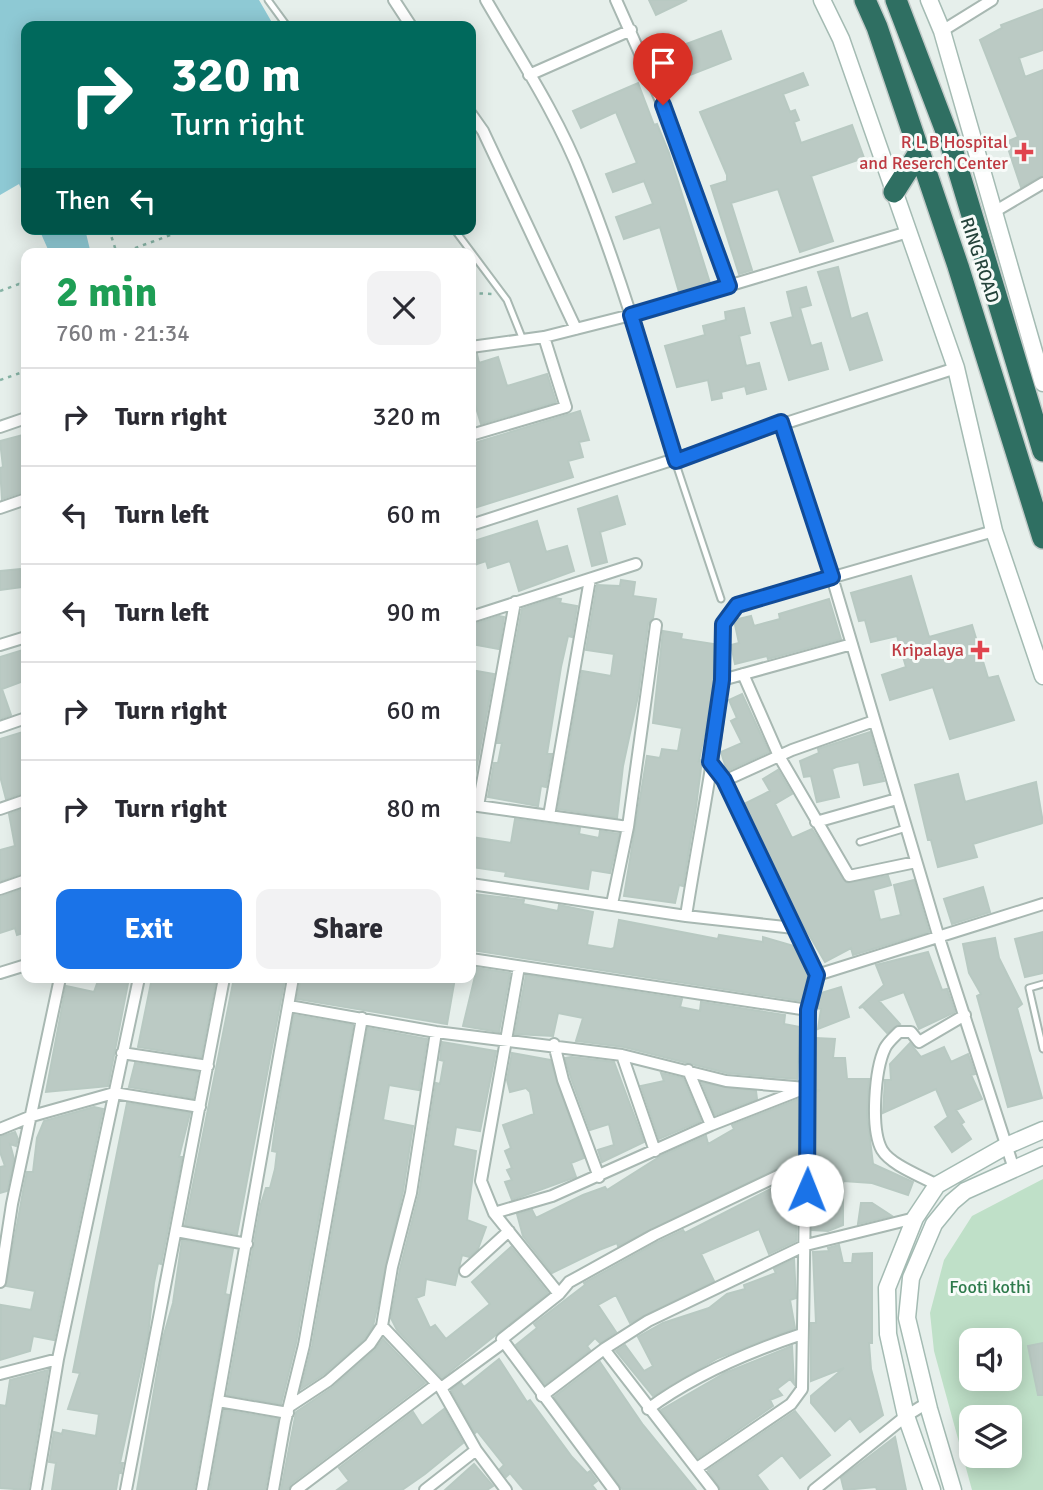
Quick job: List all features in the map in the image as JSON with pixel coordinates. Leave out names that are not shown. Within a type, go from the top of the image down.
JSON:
[{"type":"highway","name":"RING ROAD","points":[[865,0],[920,151],[1043,538]]},
{"type":"highway","name":"RING ROAD","points":[[895,0],[949,139],[1043,451]]},
{"type":"highway","points":[[894,192],[920,151]]},
{"type":"street","points":[[394,0],[408,21]]},
{"type":"street","points":[[486,0],[582,176],[631,315],[676,461]]},
{"type":"street","points":[[616,0],[674,130],[729,286]]},
{"type":"street","points":[[822,0],[841,39],[956,368],[994,531],[1043,676]]},
{"type":"street","points":[[929,0],[942,31],[1043,383]]},
{"type":"street","points":[[942,31],[992,0]]},
{"type":"street","points":[[529,75],[631,30]]},
{"type":"street","points":[[476,121],[576,329]]},
{"type":"street","points":[[995,212],[1043,183]]},
{"type":"street","points":[[476,346],[544,337],[631,315],[908,232]]},
{"type":"street","points":[[476,434],[566,407],[544,337]]},
{"type":"street","points":[[476,523],[676,461],[781,422],[956,368]]},
{"type":"street","points":[[0,427],[21,420]]},
{"type":"street","points":[[781,422],[832,577],[939,938],[1014,1169]]},
{"type":"street","points":[[0,508],[21,501]]},
{"type":"street","points":[[686,916],[722,680],[723,624],[730,611],[737,605],[994,531]]},
{"type":"street","points":[[476,615],[636,564]]},
{"type":"street","points":[[549,816],[590,579]]},
{"type":"street","points":[[476,796],[515,602]]},
{"type":"street","points":[[612,904],[628,827],[656,625]]},
{"type":"street","points":[[0,645],[21,639]]},
{"type":"street","points":[[722,680],[852,644]]},
{"type":"street","points":[[743,674],[779,756],[849,876],[916,862]]},
{"type":"street","points":[[0,727],[21,720]]},
{"type":"street","points":[[724,780],[779,756],[874,721]]},
{"type":"street","points":[[697,1468],[791,1404],[803,1389],[808,1010],[817,975],[724,780],[710,762]]},
{"type":"street","points":[[816,822],[897,799]]},
{"type":"street","points":[[0,809],[21,802]]},
{"type":"street","points":[[476,806],[628,827]]},
{"type":"street","points":[[0,889],[21,882]]},
{"type":"street","points":[[476,885],[686,916],[794,928]]},
{"type":"street","points":[[817,975],[1043,904]]},
{"type":"street","points":[[476,960],[808,1010]]},
{"type":"street","points":[[0,973],[21,967]]},
{"type":"street","points":[[519,967],[481,1181],[494,1213],[559,1294]]},
{"type":"street","points":[[0,1282],[12,1204],[59,983]]},
{"type":"street","points":[[36,1490],[58,1359],[138,983]]},
{"type":"street","points":[[126,1490],[224,983]]},
{"type":"street","points":[[202,1490],[292,983]]},
{"type":"street","points":[[289,1006],[436,1031],[505,1041],[554,1044],[622,1055],[726,1081],[806,1088]]},
{"type":"street","points":[[937,1185],[887,1156],[881,1148],[877,1126],[876,1077],[886,1046],[899,1032],[911,1032],[919,1042],[965,1015]]},
{"type":"street","points":[[273,1490],[304,1345],[362,1018]]},
{"type":"street","points":[[218,1401],[289,1410],[362,1351],[382,1326],[392,1267],[411,1193],[436,1031]]},
{"type":"street","points":[[554,1044],[563,1080],[598,1177]]},
{"type":"street","points":[[122,1054],[208,1066]]},
{"type":"street","points":[[622,1055],[655,1151]]},
{"type":"street","points":[[688,1070],[710,1125]]},
{"type":"street","points":[[494,1213],[525,1206],[598,1177],[710,1125],[806,1088]]},
{"type":"street","points":[[0,1129],[32,1116],[114,1093],[200,1107]]},
{"type":"street","points":[[932,1490],[906,1416],[885,1307],[887,1288],[915,1218],[937,1185],[1006,1146],[1043,1130]]},
{"type":"street","points":[[953,1490],[927,1403],[907,1318],[911,1278],[934,1224],[952,1202],[965,1191],[1043,1156]]},
{"type":"street","points":[[614,1490],[502,1339],[559,1294],[569,1282],[654,1235],[807,1162]]},
{"type":"street","points":[[0,1209],[12,1204]]},
{"type":"street","points":[[542,1396],[604,1349],[648,1321],[806,1245],[915,1218]]},
{"type":"street","points":[[176,1231],[247,1244]]},
{"type":"street","points":[[465,1271],[509,1231]]},
{"type":"street","points":[[382,1326],[439,1386],[476,1450],[506,1490]]},
{"type":"street","points":[[648,1409],[678,1387],[770,1345],[802,1334]]},
{"type":"street","points":[[296,1490],[504,1342]]},
{"type":"street","points":[[604,1349],[713,1490]]},
{"type":"street","points":[[0,1374],[58,1359]]},
{"type":"street","points":[[814,1490],[906,1416],[927,1403]]},
{"type":"street","points":[[425,1490],[476,1450]]},
{"type":"street","points":[[833,1475],[835,1490]]},
{"type":"lane","points":[[268,0],[283,21]]},
{"type":"lane","points":[[476,259],[502,294],[523,341]]},
{"type":"lane","points":[[676,461],[722,599]]},
{"type":"lane","points":[[860,842],[905,828]]},
{"type":"lane","points":[[1043,984],[1029,988],[1040,1025],[1043,1049]]},
{"type":"path","points":[[135,248],[170,235]]},
{"type":"path","points":[[0,291],[21,285]]},
{"type":"path","points":[[476,293],[502,294]]},
{"type":"path","points":[[0,380],[21,373]]},
{"type":"green space","name":"Footi kothi","points":[[1043,1179],[1043,1490],[972,1490],[966,1468],[1022,1468],[1022,1405],[959,1405],[959,1442],[934,1351],[930,1313],[944,1260],[972,1216]]},
{"type":"water","points":[[0,0],[259,0],[271,21],[21,21],[21,189],[19,184],[0,195]]},
{"type":"water","points":[[42,235],[86,235],[90,248],[47,248]]},
{"type":"building","points":[[649,0],[687,0],[656,15]]},
{"type":"building","points":[[1043,9],[1043,50],[1019,58],[1025,77],[1043,70],[1043,175],[1021,187],[1006,142],[1018,137],[980,40],[1002,28],[1001,25]]},
{"type":"building","points":[[721,31],[731,59],[685,77],[675,48]]},
{"type":"building","points":[[803,73],[808,85],[783,94],[790,112],[795,110],[799,120],[794,122],[801,143],[852,125],[864,158],[811,176],[833,241],[800,252],[778,189],[731,203],[752,270],[739,274],[711,186],[727,181],[727,175],[700,112]]},
{"type":"building","points":[[638,83],[654,125],[657,124],[669,153],[710,283],[679,292],[660,227],[624,239],[616,217],[653,204],[644,181],[613,192],[606,174],[637,163],[616,112],[581,128],[573,111]]},
{"type":"building","points":[[838,267],[851,319],[867,313],[882,360],[850,370],[818,272]]},
{"type":"building","points":[[806,287],[811,305],[800,308],[811,346],[821,343],[828,369],[789,380],[771,323],[793,317],[787,292]]},
{"type":"building","points":[[744,308],[750,333],[739,336],[746,366],[759,363],[766,389],[747,394],[745,386],[721,392],[722,398],[712,400],[708,380],[677,387],[665,346],[705,335],[703,326],[726,320],[725,312]]},
{"type":"building","points":[[476,354],[479,363],[498,357],[507,386],[547,374],[556,402],[481,424],[476,408]]},
{"type":"building","points":[[580,411],[589,440],[579,442],[583,457],[568,461],[573,477],[476,507],[476,442]]},
{"type":"building","points":[[21,436],[21,493],[2,499],[0,468],[3,467],[0,441]]},
{"type":"building","points":[[617,496],[625,524],[600,532],[607,562],[592,566],[578,509]]},
{"type":"building","points":[[537,521],[546,552],[567,546],[574,571],[519,591],[510,561],[488,568],[486,561],[476,564],[476,540]]},
{"type":"building","points":[[20,569],[21,587],[0,590],[0,571]]},
{"type":"building","points":[[911,576],[929,637],[972,625],[988,678],[998,676],[1014,720],[950,739],[933,687],[890,700],[882,675],[906,667],[897,636],[871,642],[865,620],[859,621],[851,593]]},
{"type":"building","points":[[621,580],[635,582],[633,596],[656,599],[653,618],[648,624],[638,696],[623,766],[617,818],[558,809],[582,671],[611,676],[614,654],[586,650],[597,585],[620,586]]},
{"type":"building","points":[[555,598],[561,599],[560,603],[577,606],[572,637],[568,636],[561,667],[547,754],[552,754],[546,787],[541,786],[538,806],[488,797],[494,763],[498,763],[502,743],[497,743],[522,609]]},
{"type":"building","points":[[829,599],[841,639],[768,659],[767,656],[735,664],[731,645],[739,643],[734,620],[751,616],[754,626],[780,619],[779,614]]},
{"type":"building","points":[[499,616],[504,617],[499,649],[476,645],[476,624]]},
{"type":"building","points":[[663,631],[682,634],[681,639],[714,644],[713,689],[699,761],[702,760],[696,807],[683,886],[679,885],[675,903],[624,896],[647,756],[660,758],[662,749],[678,751],[682,728],[653,723]]},
{"type":"building","points":[[21,651],[21,682],[2,689],[11,715],[0,719],[0,657]]},
{"type":"building","points":[[476,671],[494,674],[476,770]]},
{"type":"building","points":[[742,694],[769,752],[727,771],[721,752],[742,743],[731,721],[737,718],[729,700]]},
{"type":"building","points":[[870,732],[884,781],[864,785],[859,762],[836,767],[832,769],[839,797],[817,802],[811,776],[804,777],[800,761],[819,753],[818,749]]},
{"type":"building","points":[[21,733],[21,794],[6,799],[0,776],[0,739]]},
{"type":"building","points":[[778,770],[792,794],[775,804],[792,838],[812,829],[847,883],[888,876],[891,885],[873,890],[880,920],[901,915],[894,885],[914,880],[929,932],[853,955],[851,948],[825,962],[794,909],[744,804],[770,791],[763,779]]},
{"type":"building","points":[[958,774],[965,802],[1036,782],[1043,823],[973,844],[977,857],[938,867],[931,840],[928,840],[915,785]]},
{"type":"building","points":[[21,810],[21,874],[0,881],[0,850],[15,846],[9,814]]},
{"type":"building","points":[[515,819],[580,828],[579,834],[599,838],[600,831],[619,834],[610,873],[591,870],[588,889],[505,876],[506,872],[476,868],[476,838],[511,843]]},
{"type":"building","points":[[983,887],[990,912],[952,924],[944,899]]},
{"type":"building","points":[[21,890],[21,934],[17,935],[15,928],[0,933],[0,897]]},
{"type":"building","points":[[476,894],[524,900],[523,904],[558,911],[559,905],[593,912],[587,945],[611,949],[614,948],[619,920],[718,939],[719,935],[763,942],[763,937],[794,946],[808,974],[802,1001],[476,951]]},
{"type":"building","points":[[1043,932],[1043,973],[1025,977],[1015,939]]},
{"type":"building","points":[[995,938],[999,958],[1022,1004],[1017,1008],[1042,1098],[1008,1107],[977,996],[981,994],[969,973],[963,944]]},
{"type":"building","points":[[928,952],[942,990],[947,989],[955,1012],[919,1029],[904,992],[879,1001],[900,1024],[887,1033],[863,1007],[859,1008],[884,985],[876,965]]},
{"type":"building","points":[[477,968],[510,973],[499,1032],[463,1026],[473,983],[476,983]]},
{"type":"building","points":[[526,975],[682,999],[680,1007],[700,1011],[701,1002],[785,1015],[784,1024],[800,1027],[797,1079],[727,1073],[624,1047],[576,1041],[583,1018],[558,1013],[553,1036],[515,1034]]},
{"type":"building","points":[[97,983],[128,983],[108,1086],[46,1092],[66,986],[94,992]]},
{"type":"building","points":[[151,983],[215,983],[201,1057],[138,1047]]},
{"type":"building","points":[[233,983],[284,983],[237,1234],[185,1225]]},
{"type":"building","points":[[300,983],[454,983],[447,1024],[297,999]]},
{"type":"building","points":[[841,987],[849,1017],[818,1029],[821,1009],[817,1008],[821,993]]},
{"type":"building","points":[[294,1015],[353,1025],[296,1343],[281,1404],[227,1395],[261,1204],[266,1188],[270,1188],[275,1169],[277,1152],[272,1151]]},
{"type":"building","points":[[368,1028],[427,1039],[419,1090],[389,1085],[383,1120],[413,1126],[403,1191],[373,1326],[364,1339],[323,1375],[301,1389],[312,1346]]},
{"type":"building","points":[[815,1038],[835,1039],[833,1058],[845,1058],[847,1079],[869,1079],[867,1115],[873,1164],[913,1182],[908,1195],[872,1183],[843,1181],[843,1225],[828,1231],[812,1230],[815,1092],[820,1090],[816,1090]]},
{"type":"building","points":[[442,1042],[496,1051],[480,1131],[456,1127],[453,1146],[476,1151],[467,1220],[486,1227],[478,1249],[469,1257],[462,1255],[455,1285],[426,1279],[424,1295],[416,1298],[430,1328],[435,1325],[446,1339],[490,1304],[472,1282],[511,1247],[548,1293],[442,1378],[397,1330],[391,1318],[419,1194],[436,1083],[440,1084],[444,1061],[440,1060]]},
{"type":"building","points":[[910,1043],[921,1057],[944,1047],[951,1062],[968,1054],[975,1074],[971,1075],[982,1099],[956,1110],[971,1139],[952,1152],[935,1127],[948,1117],[936,1089],[883,1113],[885,1080],[891,1080],[890,1064]]},
{"type":"building","points":[[512,1053],[550,1060],[584,1158],[571,1163],[576,1177],[512,1200],[505,1182],[512,1180],[507,1170],[512,1168],[505,1151],[511,1148],[503,1125],[534,1114],[530,1092],[526,1088],[510,1092],[507,1080]]},
{"type":"building","points":[[565,1058],[614,1062],[644,1142],[602,1162],[598,1150],[614,1145],[609,1124],[590,1130]]},
{"type":"building","points":[[135,1063],[198,1072],[193,1098],[129,1087]]},
{"type":"building","points":[[661,1073],[683,1078],[701,1121],[659,1139],[641,1086],[664,1081]]},
{"type":"building","points":[[702,1083],[756,1091],[757,1099],[715,1115]]},
{"type":"building","points":[[799,1099],[798,1158],[618,1246],[617,1243],[599,1250],[552,1273],[523,1236],[517,1214],[532,1210],[536,1218],[583,1195],[605,1187],[607,1190],[661,1156],[706,1136],[708,1144],[734,1129],[732,1125]]},
{"type":"building","points":[[127,1103],[190,1113],[179,1157],[182,1157],[161,1264],[158,1263],[154,1283],[148,1335],[116,1490],[52,1490],[56,1463],[49,1462],[54,1432],[62,1434],[63,1430],[96,1436],[99,1414],[68,1409],[80,1373],[73,1372]]},
{"type":"building","points":[[94,1107],[103,1109],[54,1340],[33,1336],[30,1351],[0,1360],[1,1305],[31,1310],[35,1291],[6,1286],[27,1172],[33,1172],[37,1138],[44,1121]]},
{"type":"building","points":[[15,1132],[18,1139],[16,1146],[10,1144],[14,1159],[7,1191],[0,1193],[0,1167],[5,1166],[0,1152],[0,1137]]},
{"type":"building","points":[[798,1175],[797,1183],[794,1183],[796,1241],[769,1254],[759,1229],[701,1254],[714,1281],[630,1323],[616,1295],[598,1305],[616,1332],[600,1343],[595,1338],[587,1346],[590,1350],[545,1384],[516,1345],[537,1328],[534,1324],[585,1285],[584,1283],[658,1242],[683,1230],[685,1233]]},
{"type":"building","points":[[861,1203],[872,1203],[892,1216],[858,1224]]},
{"type":"building","points":[[182,1240],[233,1249],[225,1294],[229,1295],[194,1490],[137,1490],[163,1338],[173,1303]]},
{"type":"building","points":[[839,1245],[843,1263],[852,1263],[853,1254],[872,1253],[872,1343],[869,1343],[871,1369],[883,1415],[860,1432],[850,1418],[835,1431],[811,1403],[811,1396],[844,1368],[811,1381],[811,1323],[816,1323],[813,1252],[829,1251],[828,1248]]},
{"type":"building","points":[[794,1259],[796,1298],[790,1300],[795,1328],[718,1358],[653,1396],[616,1351],[625,1345],[644,1371],[653,1366],[638,1337],[663,1323],[709,1308],[727,1294],[745,1289],[744,1285],[776,1273],[774,1269]]},
{"type":"building","points":[[383,1339],[425,1383],[291,1484],[288,1490],[281,1490],[296,1412],[333,1387],[375,1350]]},
{"type":"building","points":[[1043,1343],[1043,1395],[1038,1395],[1028,1346]]},
{"type":"building","points":[[792,1346],[794,1384],[790,1379],[777,1389],[782,1395],[770,1400],[773,1406],[698,1458],[661,1410],[725,1373]]},
{"type":"building","points":[[499,1359],[527,1402],[530,1400],[572,1457],[587,1473],[590,1471],[597,1481],[592,1485],[596,1490],[524,1490],[510,1473],[506,1477],[500,1469],[504,1465],[477,1431],[475,1433],[451,1390],[461,1383],[464,1387]]},
{"type":"building","points":[[600,1362],[643,1425],[696,1490],[622,1489],[554,1397]]},
{"type":"building","points":[[48,1370],[28,1490],[0,1488],[0,1405],[6,1406],[10,1380]]},
{"type":"building","points":[[444,1409],[463,1443],[425,1474],[402,1490],[337,1490],[349,1481],[339,1468],[413,1412],[422,1426]]},
{"type":"building","points":[[224,1410],[278,1419],[265,1490],[210,1490]]},
{"type":"building","points":[[795,1411],[830,1455],[800,1478],[782,1455],[757,1475],[768,1490],[721,1490],[708,1470]]},
{"type":"building","points":[[895,1437],[906,1490],[877,1490],[876,1487],[844,1490],[841,1478]]},
{"type":"building","points":[[474,1464],[493,1486],[487,1490],[445,1490]]},
{"type":"place","name":"R L B Hospital and Reserch Center","points":[[1024,152]]},
{"type":"place","name":"Kripalaya","points":[[980,650]]},
{"type":"route","points":[[663,105],[729,286],[631,315],[676,461],[781,422],[832,577],[737,605],[730,611],[723,624],[722,680],[710,762],[724,780],[817,975],[808,1010],[807,1190]]}]
